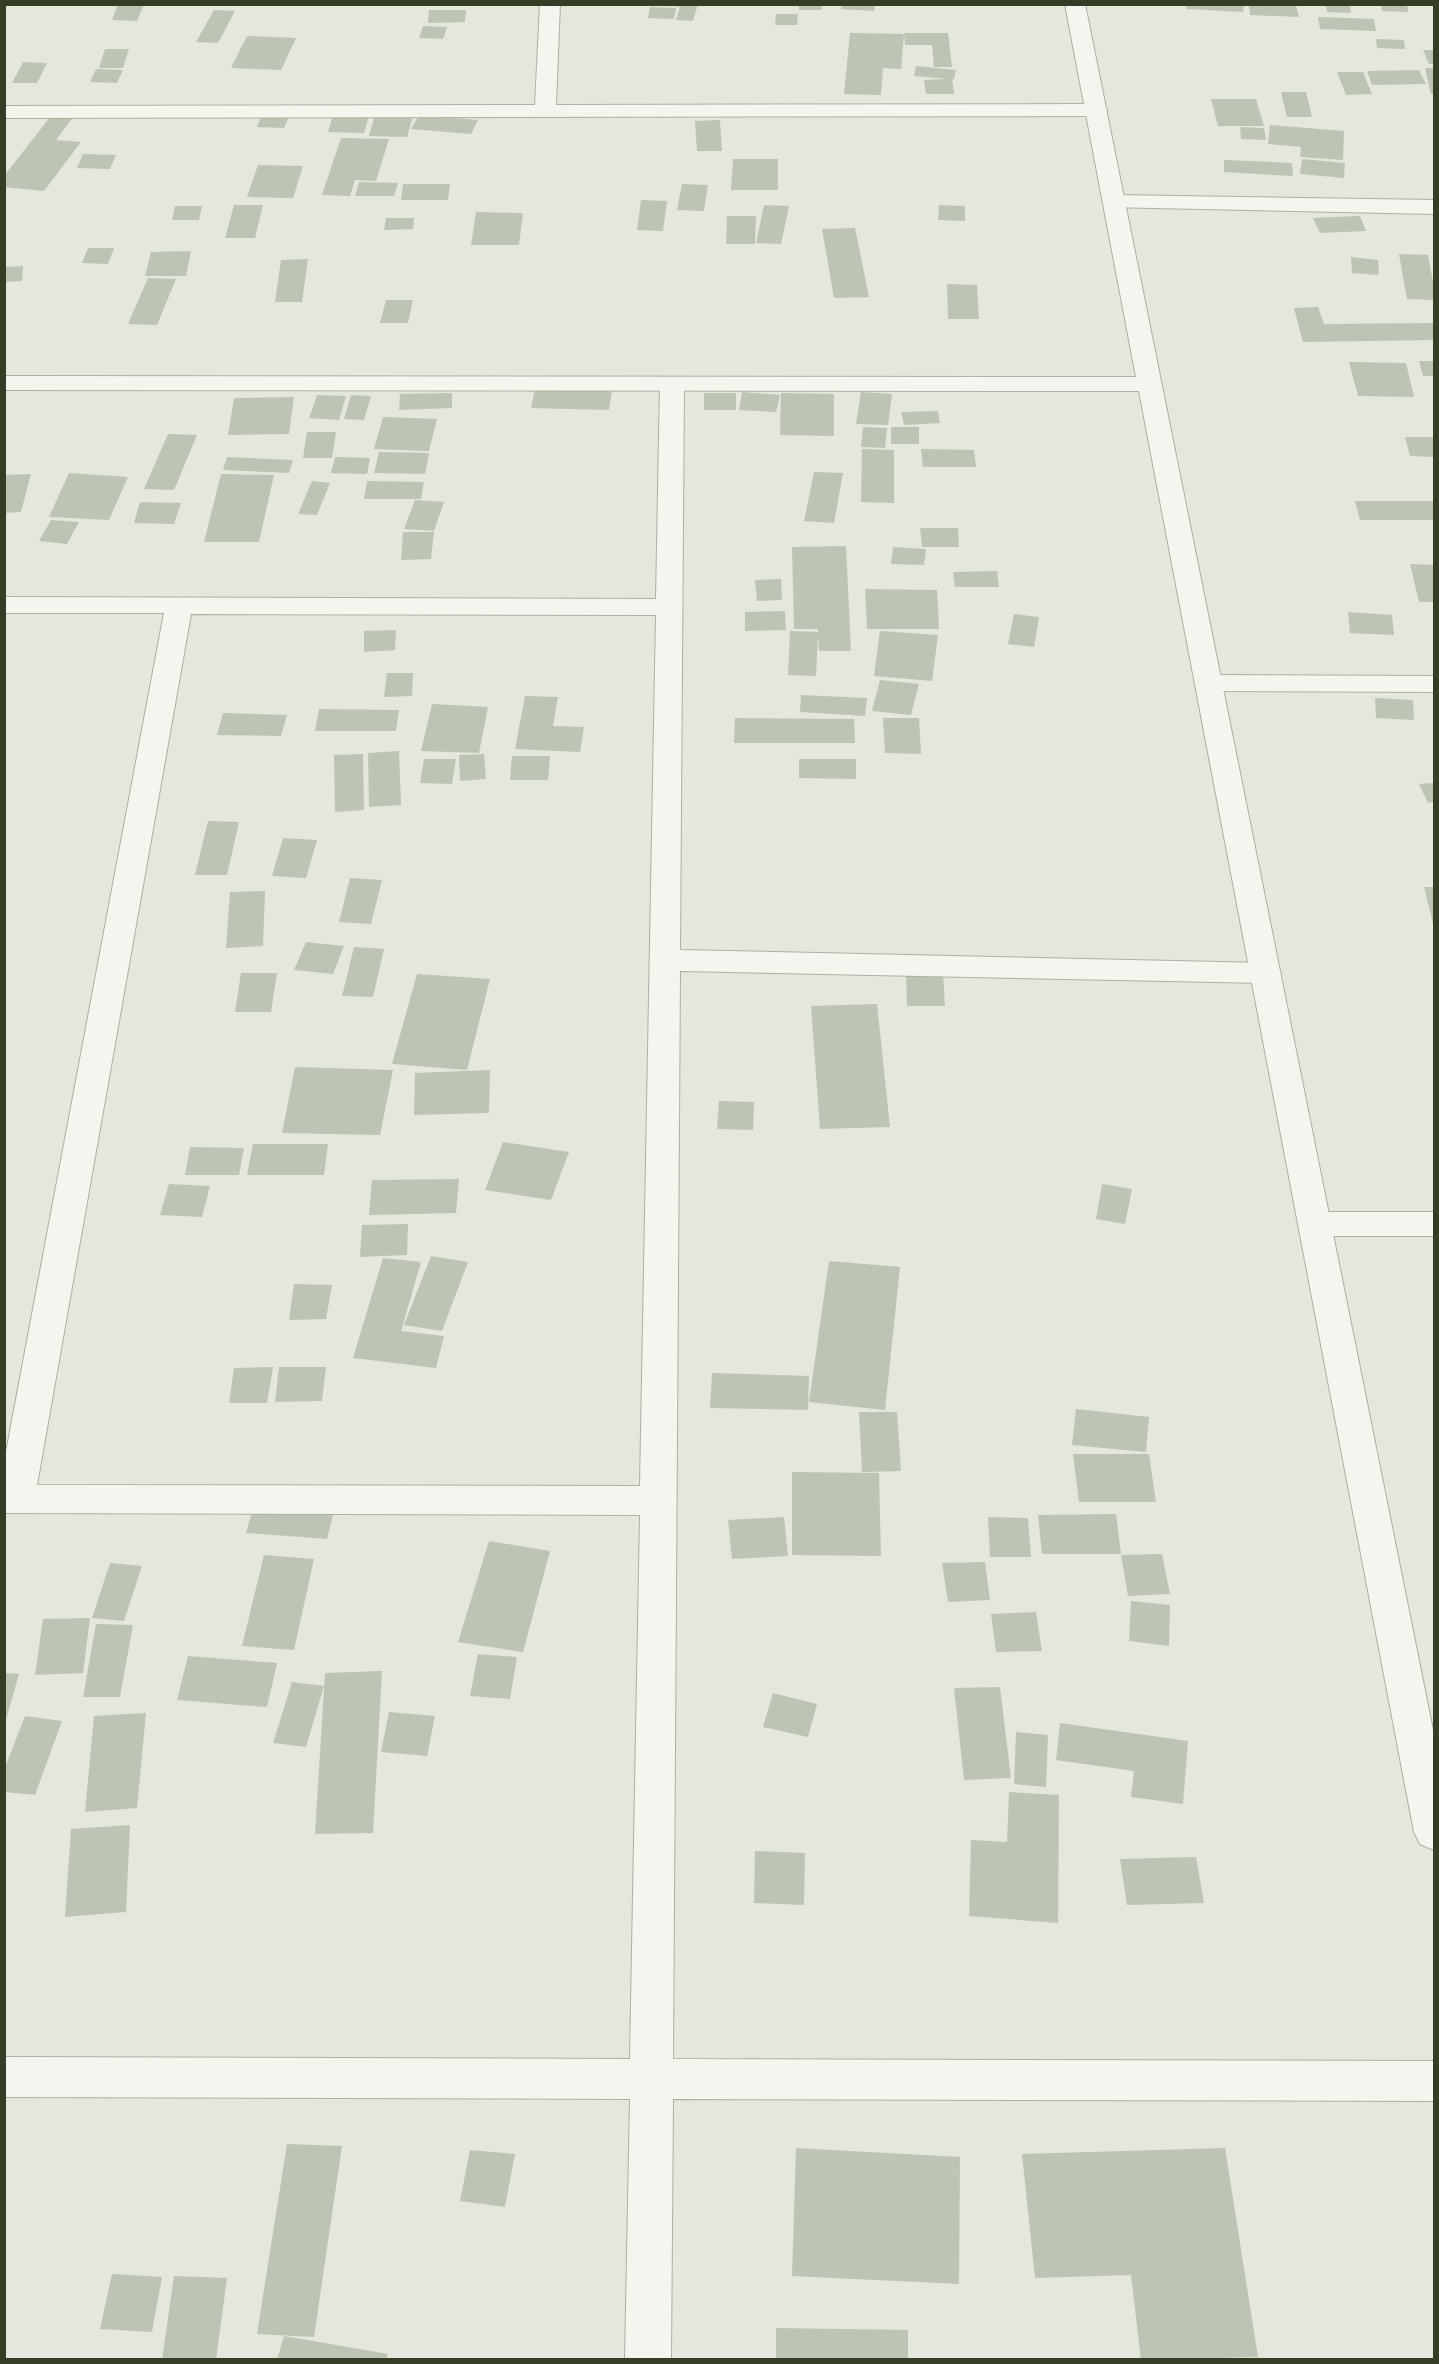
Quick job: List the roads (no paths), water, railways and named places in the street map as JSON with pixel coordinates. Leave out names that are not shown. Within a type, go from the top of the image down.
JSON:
[{"type":"street","points":[[545,111],[550,4]]},
{"type":"street","points":[[1075,4],[1434,1832]]},
{"type":"street","points":[[4,112],[1096,110]]},
{"type":"street","points":[[1114,201],[1434,207]]},
{"type":"street","points":[[4,383],[1150,384]]},
{"type":"street","points":[[648,2360],[672,384]]},
{"type":"street","points":[[4,605],[669,607]]},
{"type":"street","points":[[179,605],[10,1499],[657,1501]]},
{"type":"street","points":[[1209,683],[1434,684]]},
{"type":"street","points":[[664,960],[1266,973]]},
{"type":"street","points":[[1315,1224],[1434,1224]]},
{"type":"street","points":[[4,2077],[1434,2081]]}]
